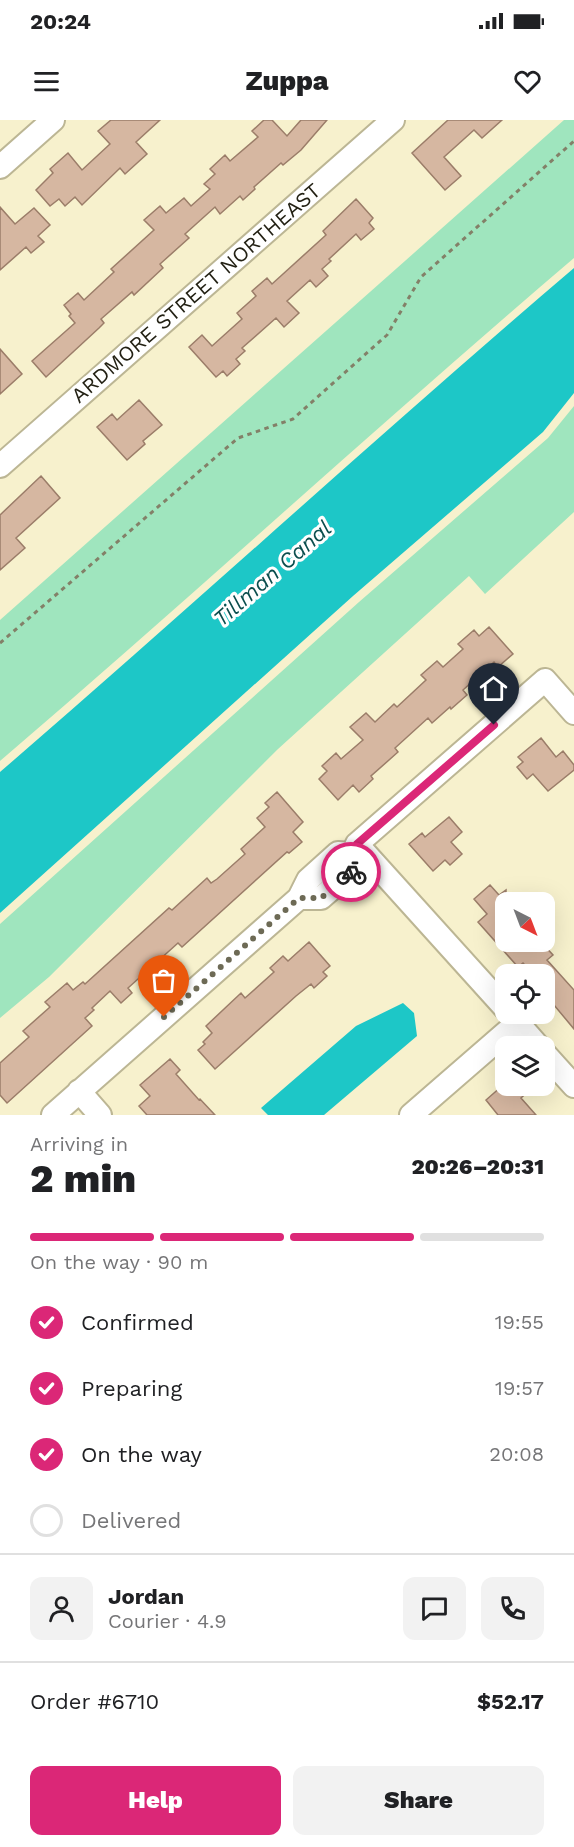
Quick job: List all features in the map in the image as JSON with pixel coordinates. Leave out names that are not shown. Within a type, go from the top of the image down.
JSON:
[{"type":"street","points":[[0,167],[53,120]]},
{"type":"street","name":"ARDMORE STREET NORTHEAST","points":[[0,466],[393,120]]},
{"type":"street","points":[[52,1115],[299,898],[321,898],[326,894],[352,871],[355,849],[545,680],[574,713]]},
{"type":"street","points":[[355,849],[495,998]]},
{"type":"street","points":[[411,1115],[502,1024]]},
{"type":"street","points":[[519,1024],[529,1036]]},
{"type":"street","points":[[555,1065],[574,1086]]},
{"type":"street","points":[[79,1091],[100,1115]]},
{"type":"path","points":[[0,643],[238,438],[293,419],[387,335],[421,277],[574,141]]},
{"type":"green space","points":[[564,120],[574,120],[574,258],[0,761],[0,620]]},
{"type":"green space","points":[[574,406],[574,512],[485,594],[469,576],[278,749],[49,977],[0,1018],[0,924],[359,602],[548,438]]},
{"type":"water","name":"Tillman Canal","points":[[574,268],[574,393],[543,432],[353,596],[0,913],[0,772]]},
{"type":"water","points":[[403,1003],[414,1013],[417,1036],[324,1115],[268,1115],[261,1108],[356,1026]]},
{"type":"building","points":[[111,120],[160,120],[136,142],[147,154],[125,174],[120,168],[82,205],[75,197],[65,206],[59,199],[50,206],[36,190],[53,173],[50,169],[68,153],[82,170],[110,144],[98,131]]},
{"type":"building","points":[[264,120],[272,120],[287,136],[301,120],[327,120],[301,150],[283,165],[281,163],[243,200],[240,196],[220,214],[215,207],[185,234],[189,238],[160,264],[163,268],[134,295],[132,292],[101,319],[104,323],[46,377],[32,361],[75,323],[64,305],[78,293],[84,300],[114,272],[111,269],[154,230],[144,220],[160,206],[166,213],[184,198],[191,206],[210,189],[204,184],[215,174],[210,169],[225,155],[230,161],[258,137],[252,131]]},
{"type":"building","points":[[448,120],[502,120],[482,138],[474,130],[444,157],[461,176],[445,190],[412,153]]},
{"type":"building","points":[[356,199],[373,218],[369,223],[374,229],[361,240],[356,234],[329,259],[331,261],[322,269],[328,276],[316,287],[310,280],[287,301],[299,313],[284,327],[276,318],[242,348],[245,351],[236,359],[240,364],[227,376],[223,371],[216,377],[189,347],[202,335],[212,346],[242,319],[237,313],[256,296],[252,291],[267,278],[272,284],[326,235],[323,231]]},
{"type":"building","points":[[0,207],[15,224],[34,208],[50,225],[38,236],[44,242],[31,253],[26,247],[0,270]]},
{"type":"building","points":[[0,349],[22,374],[0,394]]},
{"type":"building","points":[[139,400],[162,425],[143,441],[145,444],[127,460],[97,427],[112,414],[117,420]]},
{"type":"building","points":[[41,476],[60,498],[16,538],[25,548],[0,570],[0,515]]},
{"type":"building","points":[[489,627],[513,654],[498,667],[494,662],[463,690],[467,695],[451,709],[450,707],[432,723],[428,718],[395,748],[398,752],[371,776],[373,779],[359,792],[353,785],[338,800],[319,779],[327,771],[322,766],[336,753],[341,759],[363,740],[350,727],[366,713],[375,722],[394,704],[397,707],[426,680],[421,675],[437,661],[443,667],[463,649],[458,644],[474,630],[479,636]]},
{"type":"building","points":[[541,738],[556,757],[563,751],[574,765],[574,770],[548,791],[533,774],[527,779],[517,767],[523,762],[518,757]]},
{"type":"building","points":[[277,792],[303,822],[293,832],[302,842],[289,853],[287,852],[182,947],[178,943],[128,988],[132,993],[121,1003],[110,991],[85,1018],[92,1026],[7,1103],[0,1095],[0,1063],[29,1037],[23,1031],[50,1007],[45,1002],[67,983],[73,990],[83,982],[85,984],[169,908],[172,910],[207,878],[211,883],[217,879],[245,854],[241,849],[265,827],[257,818],[269,807],[265,803]]},
{"type":"building","points":[[449,817],[462,832],[451,842],[462,854],[450,865],[445,860],[433,871],[409,844],[422,833],[425,837]]},
{"type":"building","points":[[490,885],[496,892],[495,941],[478,922],[487,914],[474,899]]},
{"type":"building","points":[[309,942],[330,966],[323,972],[327,976],[314,988],[311,984],[296,996],[215,1069],[198,1050],[212,1033],[206,1026],[241,993],[245,998],[274,972],[270,968],[283,956],[288,961]]},
{"type":"building","points":[[505,952],[550,952],[553,955],[547,960],[551,964],[515,964]]},
{"type":"building","points":[[555,969],[574,990],[574,1029],[555,1006]]},
{"type":"building","points":[[170,1059],[180,1070],[176,1074],[215,1115],[147,1115],[139,1106],[150,1096],[140,1085]]},
{"type":"building","points":[[495,1092],[495,1096],[523,1096],[521,1098],[536,1115],[498,1115],[486,1100]]},
{"type":"way so far","points":[[164,1017],[299,898],[321,898],[351,872]]},
{"type":"route","points":[[351,872],[352,854],[357,844],[494,725]]}]
